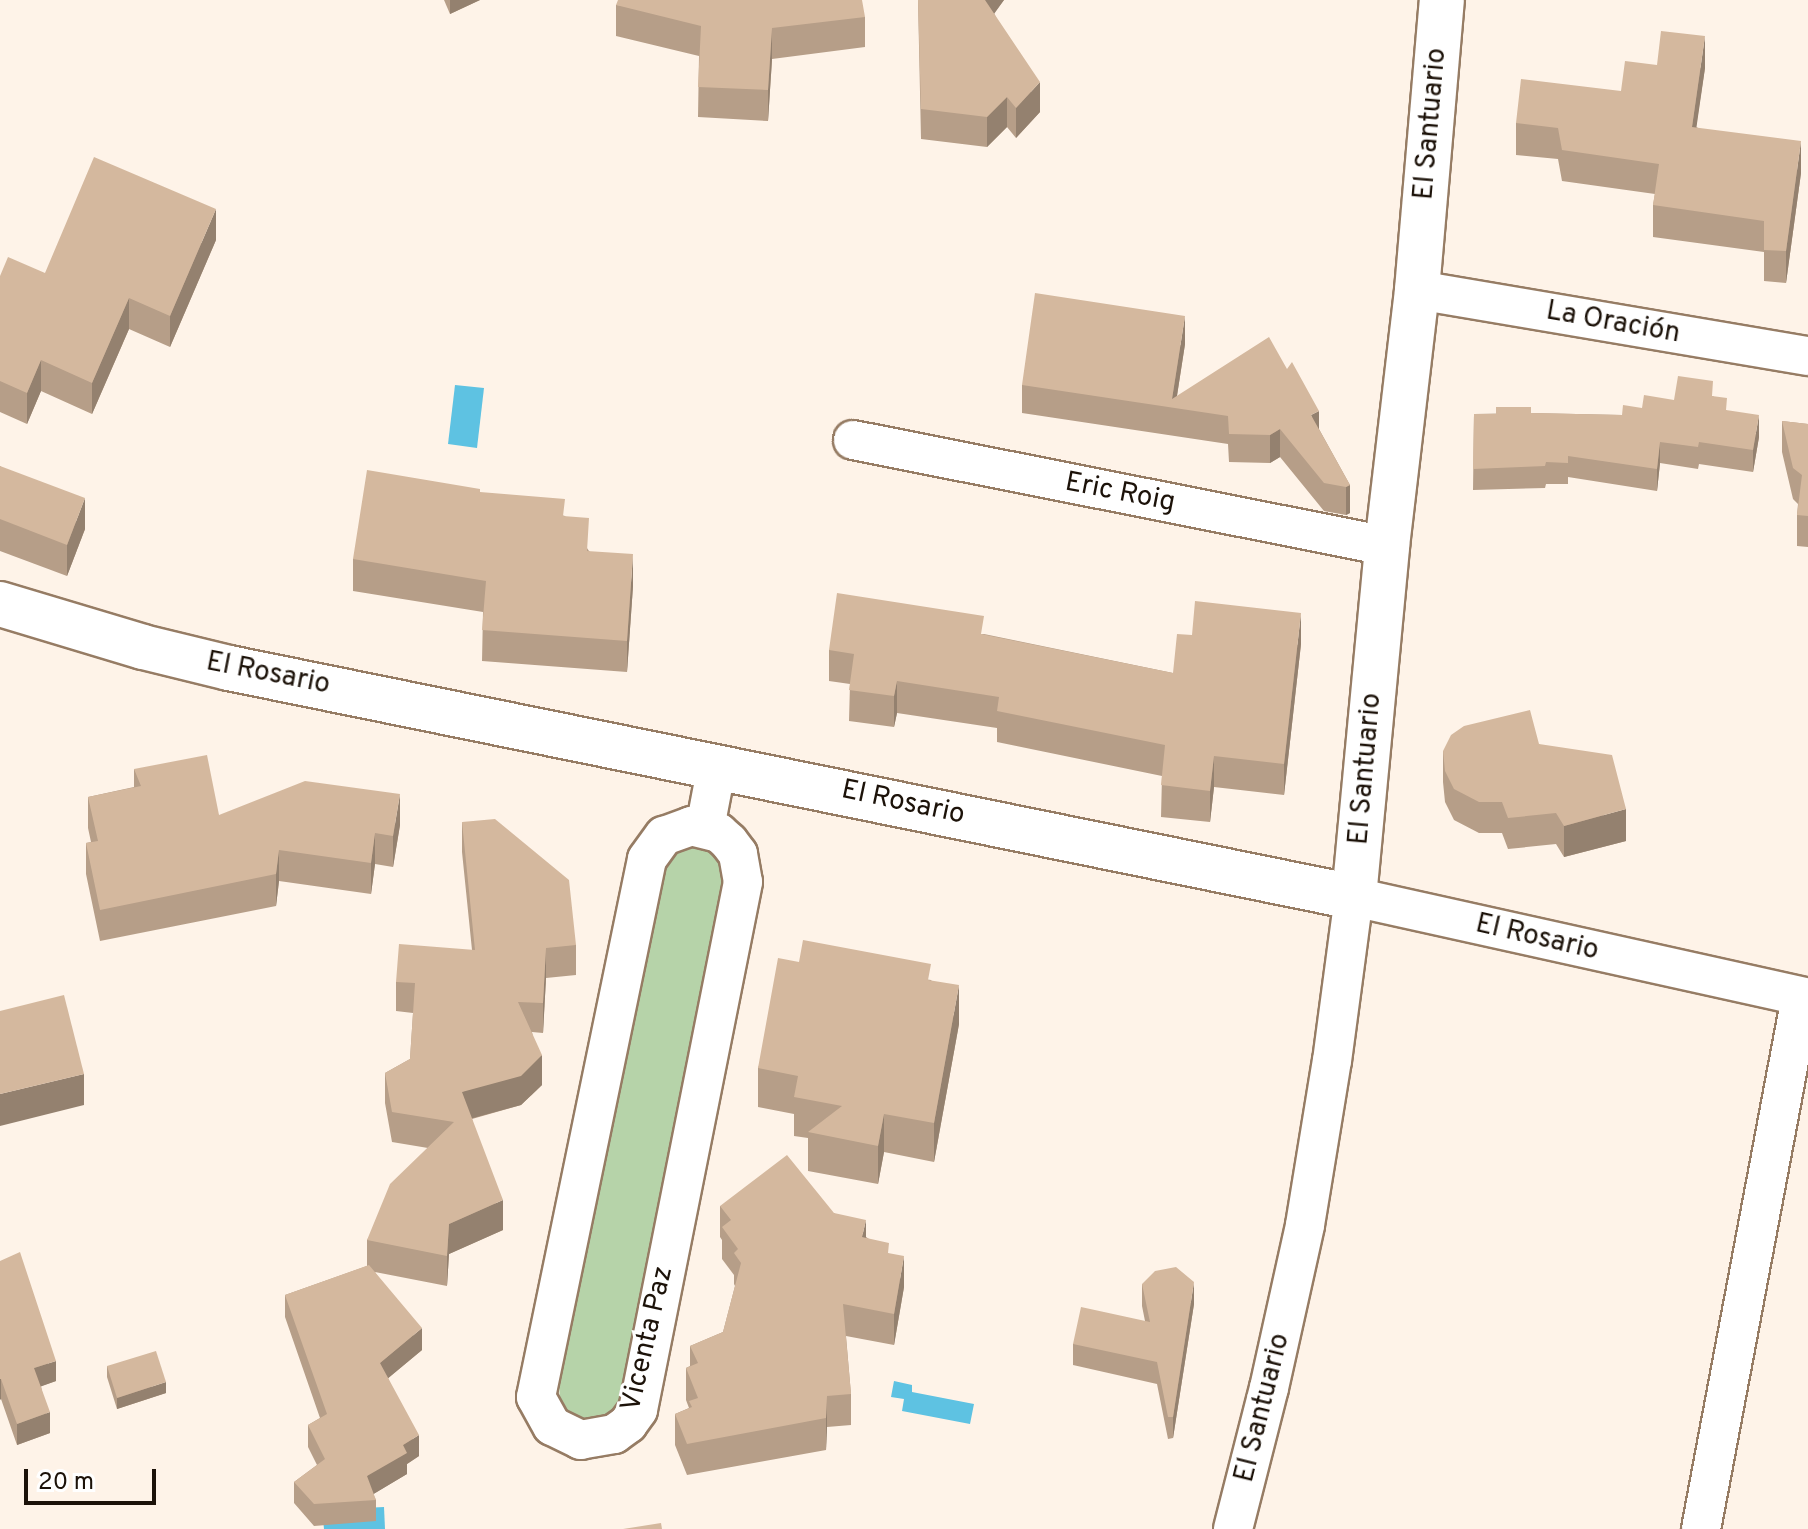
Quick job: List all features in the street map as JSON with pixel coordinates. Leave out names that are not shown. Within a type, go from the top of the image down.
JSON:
[{"type":"street","name":"El Santuario","points":[[1233,1529],[1269,1388],[1305,1225],[1354,897],[1387,546],[1417,290],[1442,0]]},
{"type":"street","name":"La Oración","points":[[1417,290],[1808,356]]},
{"type":"street","name":"Eric Roig","points":[[853,440],[1387,546]]},
{"type":"street","name":"El Rosario","points":[[0,604],[143,647],[229,668],[1354,897],[1805,997]]},
{"type":"street","points":[[705,828],[717,765]]},
{"type":"street","name":"Vicenta Paz","points":[[705,828],[719,833],[738,854],[743,882],[638,1410],[614,1434],[581,1440],[552,1426],[536,1397],[647,859],[653,846],[677,829],[705,828]]},
{"type":"street","points":[[1701,1529],[1805,997]]},
{"type":"green space","points":[[688,845],[713,852],[727,873],[626,1401],[616,1416],[584,1424],[565,1412],[560,1403],[559,1382],[654,878],[666,856]]},
{"type":"water","points":[[455,385],[484,388],[477,448],[448,444]]},
{"type":"water","points":[[894,1381],[912,1385],[912,1392],[974,1404],[970,1424],[902,1411],[904,1399],[891,1397]]},
{"type":"water","points":[[384,1507],[385,1529],[324,1529],[322,1510]]},
{"type":"building","points":[[618,0],[862,0],[865,17],[772,28],[768,90],[698,87],[701,26],[616,5]]},
{"type":"building","points":[[918,0],[985,0],[1040,82],[1016,108],[1007,97],[987,117],[921,109]]},
{"type":"building","points":[[1661,31],[1705,36],[1692,127],[1801,141],[1786,251],[1764,250],[1764,221],[1653,205],[1659,164],[1562,150],[1558,128],[1516,123],[1521,79],[1621,91],[1625,61],[1657,65]]},
{"type":"building","points":[[94,157],[216,209],[170,316],[129,298],[92,383],[41,360],[27,393],[0,381],[0,276],[8,257],[45,273]]},
{"type":"building","points":[[1035,293],[1185,316],[1172,399],[1269,337],[1287,369],[1292,362],[1319,411],[1311,415],[1350,485],[1324,483],[1280,429],[1270,435],[1229,434],[1228,416],[1022,385]]},
{"type":"building","points":[[1678,376],[1713,381],[1712,396],[1727,398],[1726,410],[1759,415],[1753,450],[1699,442],[1698,447],[1660,442],[1657,469],[1568,456],[1568,463],[1473,469],[1474,414],[1496,414],[1496,407],[1531,407],[1531,413],[1622,415],[1623,405],[1642,408],[1644,395],[1674,400]]},
{"type":"building","points":[[1782,421],[1808,424],[1808,516],[1797,515],[1802,475],[1793,468]]},
{"type":"building","points":[[0,466],[85,498],[67,545],[0,519]]},
{"type":"building","points":[[367,470],[480,489],[480,492],[565,499],[563,516],[589,518],[587,551],[633,554],[627,641],[482,630],[486,581],[353,559]]},
{"type":"building","points":[[837,593],[984,616],[981,634],[1173,673],[1177,634],[1192,635],[1195,601],[1301,613],[1284,764],[1214,756],[1210,791],[1161,785],[1165,745],[997,711],[999,697],[897,681],[894,696],[849,690],[854,654],[829,650]]},
{"type":"building","points":[[1530,710],[1539,744],[1612,755],[1626,809],[1564,826],[1556,813],[1508,818],[1502,802],[1479,802],[1454,789],[1445,771],[1443,751],[1451,735],[1464,726]]},
{"type":"building","points":[[207,755],[219,815],[305,781],[400,794],[393,836],[375,833],[371,863],[279,850],[276,874],[100,910],[86,843],[98,841],[88,797],[141,786],[134,769]]},
{"type":"building","points":[[495,819],[569,880],[576,945],[546,948],[543,1003],[518,1002],[542,1055],[521,1076],[462,1092],[503,1200],[449,1224],[447,1256],[367,1240],[390,1184],[454,1122],[392,1112],[385,1073],[410,1059],[415,983],[396,982],[399,944],[475,950],[462,822]]},
{"type":"building","points":[[803,940],[931,964],[928,980],[959,985],[934,1123],[884,1114],[878,1146],[808,1132],[842,1106],[794,1097],[798,1076],[758,1068],[778,958],[799,962]]},
{"type":"building","points":[[64,995],[84,1074],[0,1094],[0,1011]]},
{"type":"building","points":[[787,1155],[834,1213],[866,1220],[862,1237],[889,1243],[888,1253],[904,1256],[894,1314],[843,1304],[851,1394],[827,1396],[826,1418],[687,1444],[675,1414],[692,1407],[689,1401],[698,1398],[686,1368],[698,1363],[690,1346],[723,1332],[741,1263],[734,1253],[738,1249],[722,1227],[731,1220],[720,1206]]},
{"type":"building","points":[[20,1252],[56,1361],[34,1368],[50,1412],[17,1424],[0,1379],[0,1261]]},
{"type":"building","points":[[369,1265],[422,1328],[380,1363],[419,1435],[403,1445],[407,1453],[367,1476],[376,1500],[314,1504],[294,1482],[325,1459],[308,1425],[327,1414],[285,1295]]},
{"type":"building","points":[[1176,1267],[1194,1282],[1173,1417],[1168,1417],[1157,1362],[1073,1344],[1081,1307],[1150,1322],[1142,1284],[1155,1271]]},
{"type":"building","points":[[156,1351],[166,1382],[117,1398],[107,1366]]},
{"type":"building","points":[[661,1523],[662,1529],[623,1529]]}]
